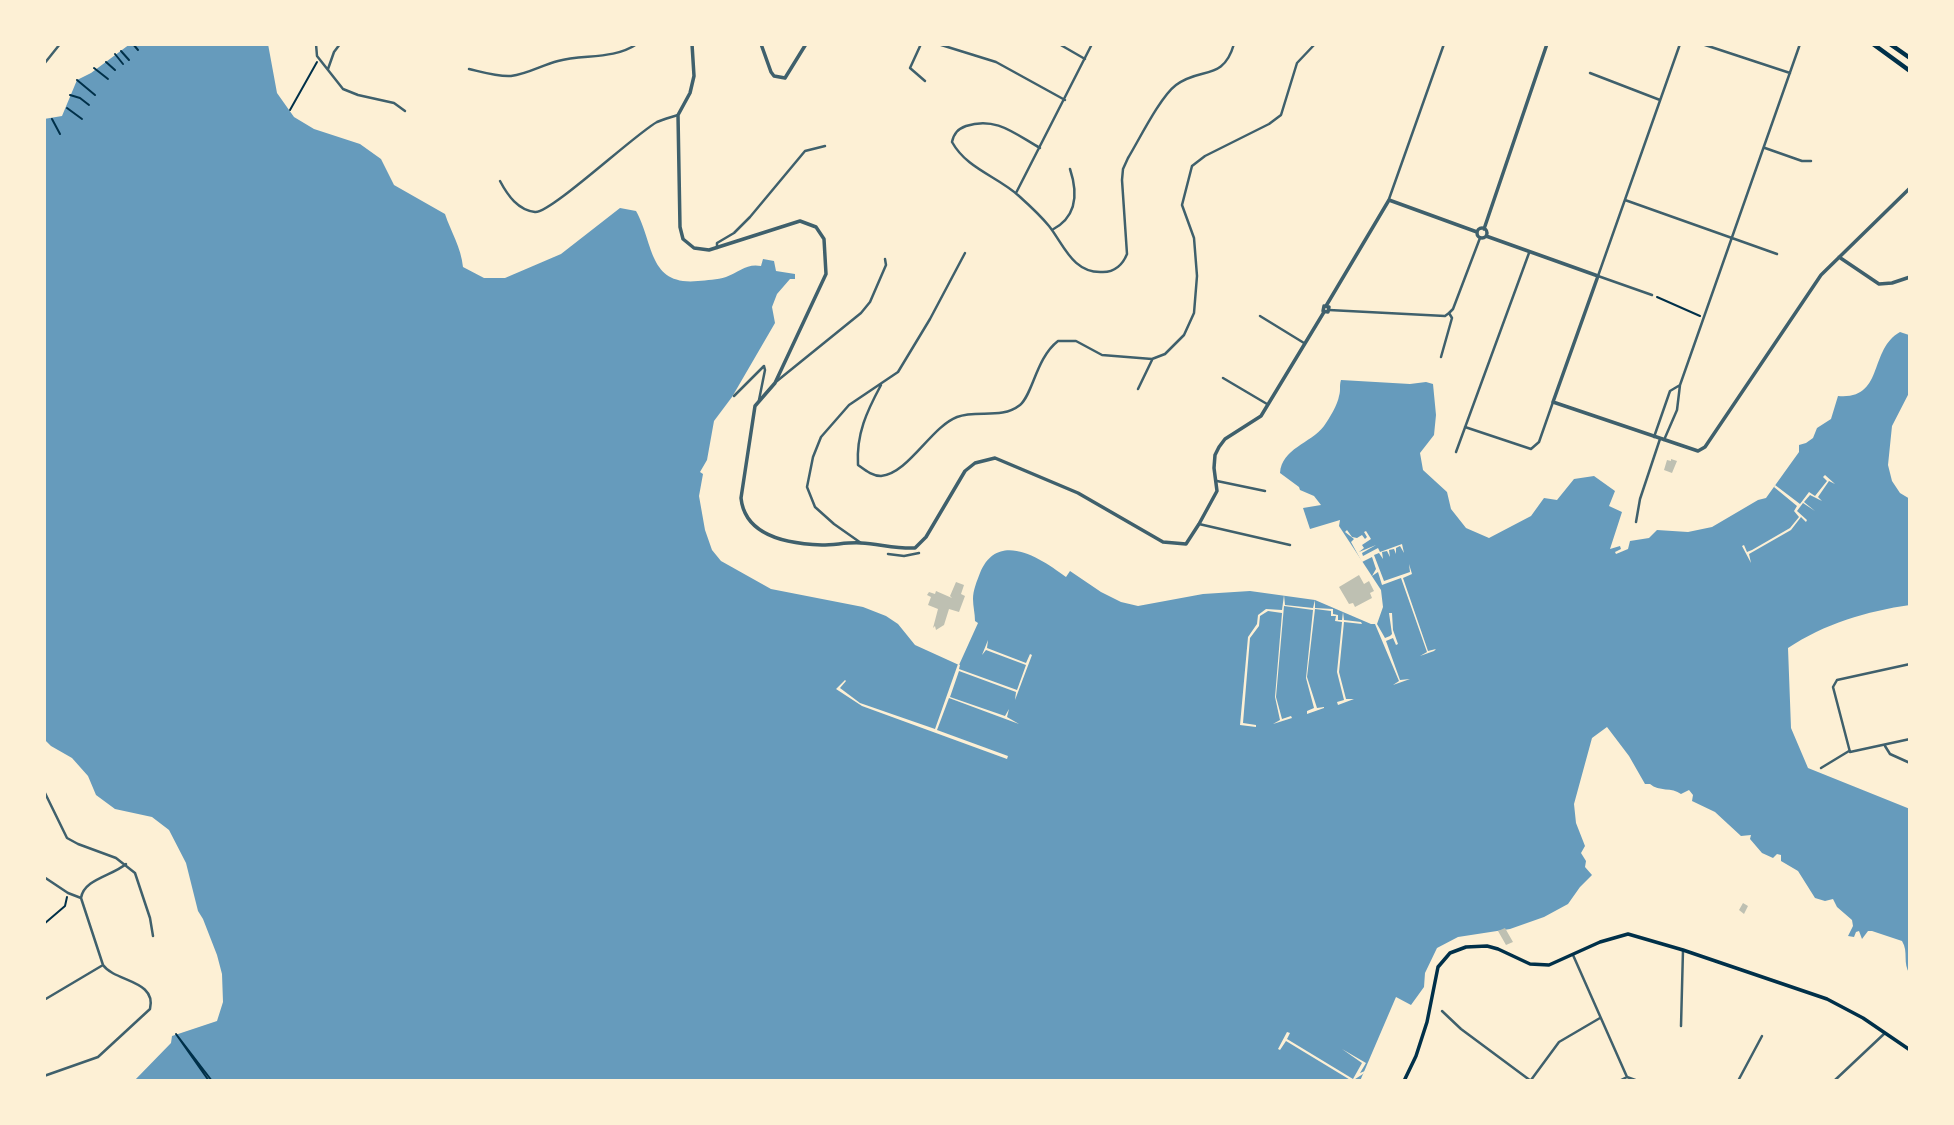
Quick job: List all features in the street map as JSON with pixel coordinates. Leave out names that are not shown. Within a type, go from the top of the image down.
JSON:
[{"type":"main road","points":[[1873,44],[1910,71]]},
{"type":"main road","points":[[1890,44],[1910,58]]},
{"type":"main road","points":[[1404,1081],[1416,1056],[1427,1022],[1438,967],[1450,953],[1466,947],[1487,946],[1525,963],[1543,966],[1554,964],[1600,942],[1628,934],[1827,999],[1910,1050]]},
{"type":"street","points":[[44,64],[60,44]]},
{"type":"street","points":[[316,44],[319,58],[343,89],[349,93],[394,103],[405,111]]},
{"type":"street","points":[[328,70],[340,44]]},
{"type":"street","points":[[469,69],[508,76],[526,73],[558,61],[616,52],[636,44]]},
{"type":"street","points":[[692,44],[694,76],[690,93],[678,115],[679,218],[683,239],[694,248],[716,249],[800,221],[816,227],[824,239],[825,274],[775,383]]},
{"type":"street","points":[[761,44],[771,72],[774,76],[785,78],[806,44]]},
{"type":"street","points":[[921,44],[910,68],[925,80]]},
{"type":"street","points":[[938,44],[996,62],[1065,100]]},
{"type":"street","points":[[1059,44],[1085,59]]},
{"type":"street","points":[[1016,193],[1092,44]]},
{"type":"street","points":[[1040,148],[990,122],[961,128],[952,142],[957,152],[975,168],[1016,193],[1052,230],[1075,263],[1096,272],[1107,272],[1116,268],[1127,254],[1122,180],[1128,158],[1173,86],[1224,65],[1234,44]]},
{"type":"street","points":[[881,385],[864,418],[857,446],[858,465],[871,474],[883,476],[900,467],[928,438],[956,417],[1006,412],[1022,404],[1039,364],[1058,341],[1076,341],[1102,355],[1152,359],[1164,354],[1184,335],[1194,313],[1197,256],[1194,238],[1182,205],[1192,166],[1205,156],[1269,124],[1281,115],[1297,63],[1315,44]]},
{"type":"street","points":[[885,259],[886,265],[870,302],[861,313],[775,383],[755,406],[741,498],[742,509],[749,522],[765,534],[785,542],[823,545],[861,543],[899,549],[915,548],[926,537],[965,471],[975,463],[995,458],[1078,493],[1163,542],[1186,544],[1217,491],[1215,455],[1219,447],[1226,439],[1261,416],[1328,308],[1389,200],[1444,44]]},
{"type":"street","points":[[1486,236],[1485,229],[1547,44]]},
{"type":"street","points":[[1465,428],[1525,449],[1531,449],[1539,442],[1680,44]]},
{"type":"street","points":[[1702,44],[1790,73]]},
{"type":"street","points":[[1636,522],[1640,499],[1662,440],[1677,410],[1679,385],[1800,44]]},
{"type":"street","points":[[1590,73],[1660,100]]},
{"type":"street","points":[[500,181],[510,200],[534,212],[540,212],[565,196],[610,157],[657,122],[678,115]]},
{"type":"street","points":[[716,249],[718,243],[734,233],[805,151],[825,146]]},
{"type":"street","points":[[1763,147],[1802,161],[1811,160]]},
{"type":"street","points":[[1052,230],[1071,214],[1075,205],[1070,169]]},
{"type":"street","points":[[1553,402],[1695,451],[1705,447],[1821,275],[1910,188]]},
{"type":"street","points":[[1328,308],[1445,316],[1454,309],[1480,238],[1477,232],[1389,200]]},
{"type":"street","points":[[1625,200],[1777,254]]},
{"type":"street","points":[[1477,232],[1479,229],[1485,229]]},
{"type":"street","points":[[1480,238],[1486,236],[1652,295]]},
{"type":"street","points":[[861,543],[817,508],[807,487],[813,457],[829,425],[856,399],[898,372],[965,253]]},
{"type":"street","points":[[1456,452],[1529,253]]},
{"type":"street","points":[[1839,257],[1879,284],[1892,283],[1910,276]]},
{"type":"street","points":[[1441,357],[1452,318],[1449,313]]},
{"type":"street","points":[[1260,316],[1304,343]]},
{"type":"street","points":[[1138,388],[1152,359]]},
{"type":"street","points":[[734,396],[764,366],[759,400]]},
{"type":"street","points":[[1223,378],[1267,404]]},
{"type":"street","points":[[1654,437],[1670,391],[1679,385]]},
{"type":"street","points":[[1215,481],[1265,491]]},
{"type":"street","points":[[1199,524],[1290,545]]},
{"type":"street","points":[[888,554],[897,556],[919,553]]},
{"type":"street","points":[[1850,751],[1834,683],[1837,680],[1910,664]]},
{"type":"street","points":[[1821,768],[1850,751],[1910,740]]},
{"type":"street","points":[[1885,746],[1890,754],[1910,763]]},
{"type":"street","points":[[44,791],[67,838],[126,864],[138,879],[153,936]]},
{"type":"street","points":[[44,1076],[98,1057],[150,1009],[151,1000],[143,988],[109,972],[103,965],[81,898],[85,886],[119,871],[126,864]]},
{"type":"street","points":[[44,877],[81,898]]},
{"type":"street","points":[[1681,1026],[1683,950]]},
{"type":"street","points":[[1573,955],[1627,1077],[1638,1081]]},
{"type":"street","points":[[44,1000],[103,965]]},
{"type":"street","points":[[1442,1011],[1461,1029],[1531,1081],[1559,1042],[1600,1018]]},
{"type":"street","points":[[1834,1081],[1885,1033]]},
{"type":"street","points":[[1738,1081],[1762,1036]]},
{"type":"street","points":[[1619,1081],[1627,1077]]},
{"type":"path","points":[[133,44],[138,50]]},
{"type":"path","points":[[121,51],[129,60]]},
{"type":"path","points":[[115,54],[123,64]]},
{"type":"path","points":[[290,110],[319,58]]},
{"type":"path","points":[[106,62],[115,70]]},
{"type":"path","points":[[94,68],[107,79]]},
{"type":"path","points":[[77,80],[95,94]]},
{"type":"path","points":[[70,95],[89,105]]},
{"type":"path","points":[[67,108],[82,119]]},
{"type":"path","points":[[52,118],[60,134]]},
{"type":"path","points":[[1652,295],[1703,317]]},
{"type":"path","points":[[44,925],[65,906],[68,893]]},
{"type":"path","points":[[211,1081],[176,1034],[211,1081]]},
{"type":"water","points":[[130,44],[268,44],[277,93],[294,117],[314,129],[360,144],[381,159],[394,185],[445,214],[463,267],[484,278],[505,278],[561,254],[620,208],[636,211],[655,260],[670,277],[682,281],[719,279],[747,267],[761,266],[763,259],[774,261],[776,271],[795,274],[795,279],[790,279],[777,294],[772,307],[775,323],[732,397],[714,421],[707,460],[700,472],[703,474],[699,496],[705,530],[712,550],[721,561],[771,589],[863,607],[886,616],[898,624],[915,645],[959,665],[978,623],[975,621],[973,599],[980,573],[988,560],[997,553],[1008,550],[1032,556],[1066,577],[1070,571],[1101,592],[1121,602],[1138,606],[1203,594],[1250,591],[1315,600],[1371,624],[1377,624],[1383,607],[1381,590],[1339,526],[1340,520],[1310,529],[1303,508],[1321,505],[1314,496],[1300,490],[1280,473],[1291,452],[1326,423],[1338,399],[1341,380],[1433,384],[1436,415],[1434,435],[1420,453],[1423,470],[1447,492],[1451,509],[1466,528],[1489,538],[1531,516],[1544,498],[1557,500],[1574,479],[1594,476],[1615,491],[1609,506],[1622,512],[1610,549],[1620,546],[1621,549],[1615,552],[1616,554],[1628,549],[1630,541],[1649,538],[1657,530],[1688,532],[1712,527],[1766,498],[1799,452],[1799,445],[1813,438],[1817,428],[1831,419],[1838,396],[1853,395],[1863,390],[1870,382],[1890,340],[1900,332],[1909,335],[1910,391],[1892,426],[1888,465],[1892,481],[1900,493],[1910,499],[1910,605],[1846,620],[1816,632],[1788,648],[1791,728],[1808,768],[1910,809],[1910,974],[1902,941],[1872,931],[1868,931],[1862,939],[1859,931],[1854,937],[1848,936],[1853,926],[1852,920],[1837,907],[1833,899],[1825,901],[1815,898],[1798,871],[1781,861],[1781,855],[1777,854],[1773,858],[1762,853],[1750,839],[1751,835],[1741,836],[1715,812],[1692,801],[1693,795],[1689,790],[1681,794],[1645,784],[1629,756],[1607,727],[1592,738],[1574,804],[1576,823],[1585,846],[1581,853],[1586,861],[1585,867],[1592,875],[1568,904],[1544,917],[1510,929],[1458,937],[1437,948],[1425,973],[1424,987],[1411,1005],[1396,997],[1360,1081],[134,1081],[171,1043],[172,1036],[217,1021],[223,1002],[222,974],[217,955],[198,911],[186,863],[169,830],[152,817],[115,809],[96,795],[88,776],[72,758],[44,739],[44,119],[62,116],[77,80]]},
{"type":"pier","points":[[1825,475],[1835,484],[1829,481],[1818,497],[1822,501],[1810,495],[1804,502],[1815,511],[1803,503],[1797,511],[1806,522],[1801,517],[1791,530],[1749,554],[1751,563],[1742,546],[1744,545],[1747,552],[1752,550],[1790,528],[1799,517],[1794,511],[1797,506],[1774,487],[1775,485],[1800,504],[1809,492],[1815,496],[1827,481],[1823,477]]},
{"type":"pier","points":[[1347,530],[1352,537],[1362,535],[1365,539],[1366,531],[1371,539],[1362,545],[1364,548],[1359,552],[1376,545],[1362,553],[1363,556],[1378,548],[1380,552],[1402,544],[1404,553],[1400,546],[1396,548],[1396,554],[1394,549],[1389,550],[1390,557],[1387,551],[1382,552],[1383,559],[1379,553],[1374,555],[1384,581],[1410,572],[1409,564],[1412,574],[1403,578],[1428,651],[1436,649],[1434,651],[1420,656],[1427,652],[1401,578],[1382,585],[1378,572],[1372,576],[1376,569],[1372,557],[1362,562],[1351,542],[1354,539],[1345,532]]},
{"type":"pier","points":[[1284,595],[1285,605],[1313,608],[1315,600],[1315,608],[1333,609],[1338,620],[1342,620],[1343,612],[1344,620],[1361,622],[1362,624],[1344,622],[1339,672],[1346,699],[1354,699],[1338,705],[1337,702],[1344,700],[1337,672],[1342,622],[1335,621],[1336,616],[1331,616],[1331,611],[1315,609],[1307,677],[1317,708],[1324,708],[1307,714],[1307,711],[1314,708],[1306,678],[1313,610],[1284,606],[1276,697],[1282,719],[1292,718],[1273,724],[1280,720],[1275,697],[1282,613],[1268,611],[1260,616],[1259,626],[1250,638],[1243,723],[1256,727],[1240,725],[1248,637],[1257,624],[1258,615],[1266,609],[1282,610]]},
{"type":"pier","points":[[1389,613],[1392,613],[1393,630],[1398,644],[1396,645],[1393,638],[1386,641],[1400,680],[1410,679],[1393,685],[1399,681],[1375,624],[1385,638],[1390,636]]},
{"type":"pier","points":[[988,640],[987,648],[1026,663],[1030,654],[1032,655],[1015,700],[1016,692],[959,671],[950,697],[1005,716],[1009,709],[1007,717],[1019,724],[949,698],[937,730],[1008,756],[1007,759],[862,706],[836,689],[845,680],[840,688],[860,703],[935,729],[958,664],[959,669],[1017,690],[1026,665],[986,650],[982,655]]},
{"type":"pier","points":[[1287,1032],[1290,1033],[1287,1039],[1353,1079],[1362,1063],[1342,1049],[1366,1063],[1360,1073],[1365,1071],[1352,1081],[1286,1041],[1280,1050],[1278,1049]]},
{"type":"building","points":[[1667,460],[1677,461],[1672,473],[1664,470]]},
{"type":"building","points":[[1359,575],[1364,584],[1369,581],[1374,591],[1370,593],[1372,598],[1355,607],[1353,603],[1349,604],[1339,587]]},
{"type":"building","points":[[956,582],[964,585],[961,594],[965,596],[959,612],[949,609],[944,625],[936,630],[935,626],[933,628],[938,609],[928,605],[931,597],[927,595],[929,592],[935,594],[936,591],[952,598],[950,596]]},
{"type":"building","points":[[1743,903],[1748,906],[1744,914],[1739,910]]},
{"type":"building","points":[[1505,928],[1513,942],[1506,945],[1498,931]]}]
